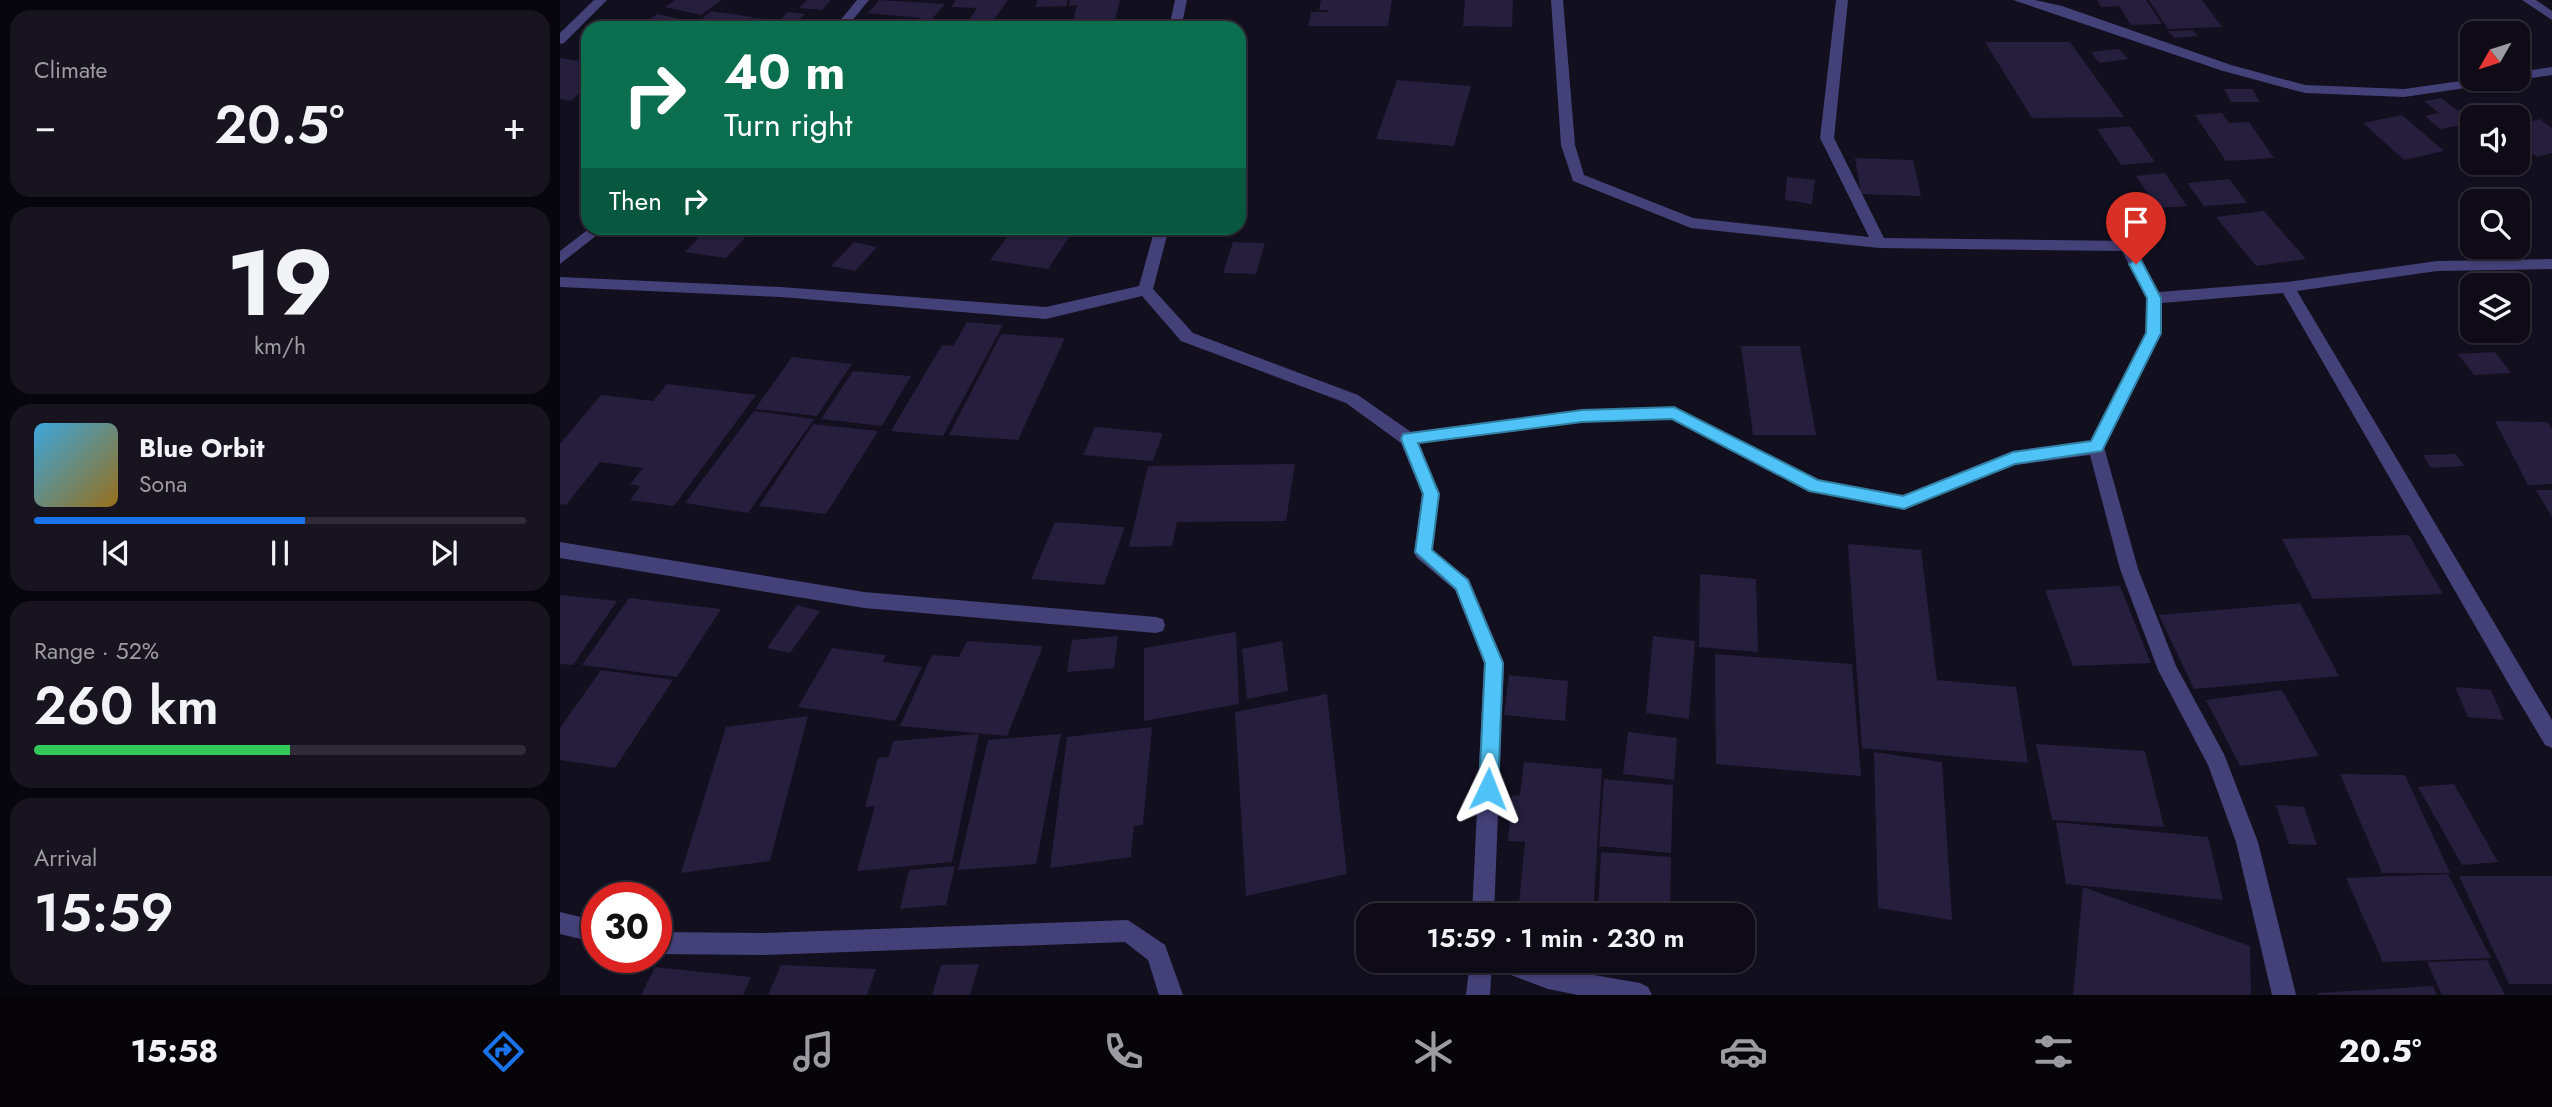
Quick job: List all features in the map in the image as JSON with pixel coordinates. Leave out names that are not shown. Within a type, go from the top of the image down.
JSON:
[{"type":"street","points":[[560,40],[601,0]]},
{"type":"street","points":[[845,21],[863,0]]},
{"type":"street","points":[[1176,21],[1181,0]]},
{"type":"street","points":[[1557,0],[1568,145],[1578,178],[1691,223],[1879,243],[2127,246],[2154,298],[2154,333],[2096,447],[2129,569],[2168,670],[2217,761],[2247,842],[2284,995]]},
{"type":"street","points":[[1842,0],[1827,138],[1879,243]]},
{"type":"street","points":[[2019,0],[2060,4],[2227,68],[2305,89],[2404,93],[2460,85]]},
{"type":"street","points":[[2528,0],[2552,16]]},
{"type":"street","points":[[2530,74],[2552,71]]},
{"type":"street","points":[[560,259],[590,235]]},
{"type":"street","points":[[1145,290],[1160,235]]},
{"type":"street","points":[[2154,298],[2287,287],[2437,266],[2552,264]]},
{"type":"street","points":[[560,282],[781,292],[1046,313],[1145,290]]},
{"type":"street","points":[[2287,287],[2369,423],[2466,596],[2552,738]]},
{"type":"street","points":[[1145,290],[1186,337],[1352,399],[1408,439],[1431,494],[1423,552],[1462,585],[1494,663],[1484,903]]},
{"type":"street","points":[[1408,439],[1582,416],[1674,413],[1815,486],[1904,502],[2013,458],[2096,447]]},
{"type":"street","points":[[560,550],[864,600],[1156,625]]},
{"type":"street","points":[[560,923],[581,928]]},
{"type":"street","points":[[672,943],[765,944],[1128,931],[1157,953],[1171,995]]},
{"type":"street","points":[[1478,995],[1479,973]]},
{"type":"street","points":[[1535,973],[1548,978],[1640,995]]},
{"type":"building","points":[[675,0],[722,0],[701,15],[665,7]]},
{"type":"building","points":[[807,0],[831,0],[822,10],[799,8]]},
{"type":"building","points":[[879,0],[945,4],[931,20],[939,21],[917,21],[920,18],[868,13]]},
{"type":"building","points":[[956,0],[1008,0],[993,21],[969,20],[977,8],[951,7]]},
{"type":"building","points":[[1038,0],[1068,0],[1066,6],[1035,7]]},
{"type":"building","points":[[1070,0],[1120,0],[1115,20],[1073,21],[1077,5],[1069,6]]},
{"type":"building","points":[[1321,0],[1392,0],[1388,26],[1308,26],[1311,12],[1328,12],[1319,10]]},
{"type":"building","points":[[1465,0],[1513,0],[1512,27],[1463,26]]},
{"type":"building","points":[[2097,0],[2146,0],[2162,24],[2131,25],[2119,6],[2101,7]]},
{"type":"building","points":[[2149,0],[2202,0],[2222,27],[2168,29]]},
{"type":"building","points":[[711,11],[753,17],[748,21],[700,21]]},
{"type":"building","points":[[788,12],[805,14],[798,21],[751,21],[754,18],[780,20]]},
{"type":"building","points":[[657,14],[690,21],[648,21]]},
{"type":"building","points":[[2192,30],[2198,36],[2174,38],[2168,31]]},
{"type":"building","points":[[1985,42],[2070,42],[2124,117],[2032,118]]},
{"type":"building","points":[[2119,49],[2128,59],[2099,63],[2091,52]]},
{"type":"building","points":[[560,58],[581,61],[581,92],[571,101],[560,99]]},
{"type":"building","points":[[1397,80],[1471,86],[1454,146],[1376,139]]},
{"type":"building","points":[[2224,89],[2252,89],[2260,102],[2231,102]]},
{"type":"building","points":[[2441,98],[2460,110],[2460,125],[2440,129],[2425,116],[2439,113],[2424,101]]},
{"type":"building","points":[[2222,113],[2229,123],[2249,122],[2274,158],[2226,161],[2195,115]]},
{"type":"building","points":[[2402,115],[2444,151],[2404,160],[2363,123]]},
{"type":"building","points":[[2540,119],[2552,128],[2552,153],[2537,157],[2530,152],[2530,122]]},
{"type":"building","points":[[2130,126],[2155,162],[2121,165],[2097,129]]},
{"type":"building","points":[[1855,158],[1913,160],[1921,196],[1861,194]]},
{"type":"building","points":[[2165,173],[2187,206],[2157,208],[2136,176]]},
{"type":"building","points":[[1787,177],[1815,180],[1812,204],[1785,200]]},
{"type":"building","points":[[2229,179],[2247,203],[2204,206],[2187,183]]},
{"type":"building","points":[[2264,211],[2306,259],[2256,266],[2216,217]]},
{"type":"building","points":[[701,235],[747,235],[726,258],[685,252]]},
{"type":"building","points":[[1009,235],[1070,235],[1048,269],[990,260]]},
{"type":"building","points":[[854,242],[877,247],[855,271],[831,266]]},
{"type":"building","points":[[1233,242],[1265,243],[1256,274],[1223,273]]},
{"type":"building","points":[[967,322],[1003,325],[943,436],[891,431],[942,345],[953,346]]},
{"type":"building","points":[[1001,334],[1065,338],[1018,440],[949,435]]},
{"type":"building","points":[[1741,346],[1800,346],[1816,435],[1753,435]]},
{"type":"building","points":[[2495,352],[2511,373],[2474,375],[2458,354]]},
{"type":"building","points":[[792,357],[852,364],[817,416],[755,409]]},
{"type":"building","points":[[853,371],[911,376],[882,426],[821,419]]},
{"type":"building","points":[[667,384],[756,395],[674,506],[630,500],[640,486],[630,484],[643,468],[600,462],[566,505],[560,504],[560,444],[601,395],[653,401]]},
{"type":"building","points":[[754,411],[814,419],[748,513],[685,503]]},
{"type":"building","points":[[2495,421],[2547,422],[2552,429],[2552,484],[2528,485]]},
{"type":"building","points":[[813,424],[878,431],[826,514],[759,506]]},
{"type":"building","points":[[1095,427],[1163,433],[1153,461],[1083,455]]},
{"type":"building","points":[[2456,454],[2464,466],[2431,468],[2423,455]]},
{"type":"building","points":[[1295,464],[1286,521],[1177,522],[1172,546],[1129,547],[1148,466]]},
{"type":"building","points":[[2536,490],[2552,490],[2552,517]]},
{"type":"building","points":[[1055,522],[1125,527],[1104,585],[1031,579]]},
{"type":"building","points":[[2409,535],[2443,594],[2313,599],[2282,539]]},
{"type":"building","points":[[1848,544],[1921,550],[1937,680],[2016,687],[2028,763],[1862,748]]},
{"type":"building","points":[[1700,574],[1756,579],[1758,652],[1699,647]]},
{"type":"building","points":[[2120,586],[2151,663],[2073,666],[2045,590]]},
{"type":"building","points":[[560,595],[617,601],[573,665],[560,664]]},
{"type":"building","points":[[629,598],[721,609],[677,677],[582,665]]},
{"type":"building","points":[[2300,603],[2339,676],[2194,689],[2159,615]]},
{"type":"building","points":[[797,605],[820,611],[790,653],[767,648]]},
{"type":"building","points":[[1236,632],[1239,704],[1144,721],[1144,648]]},
{"type":"building","points":[[1118,636],[1114,668],[1067,672],[1072,640]]},
{"type":"building","points":[[1653,636],[1695,641],[1689,719],[1646,713]]},
{"type":"building","points":[[967,641],[1043,646],[1007,736],[900,726],[932,655],[959,657]]},
{"type":"building","points":[[1282,641],[1288,691],[1247,699],[1242,649]]},
{"type":"building","points":[[832,648],[886,655],[883,662],[922,667],[895,721],[798,707]]},
{"type":"building","points":[[1715,654],[1852,664],[1861,776],[1716,764]]},
{"type":"building","points":[[601,670],[673,680],[615,768],[560,760],[560,728]]},
{"type":"building","points":[[1509,675],[1568,681],[1565,721],[1504,715]]},
{"type":"building","points":[[2455,687],[2491,690],[2504,720],[2468,717]]},
{"type":"building","points":[[2282,690],[2319,756],[2240,766],[2206,700]]},
{"type":"building","points":[[1327,694],[1347,874],[1246,896],[1235,712]]},
{"type":"building","points":[[808,716],[770,861],[681,873],[726,727]]},
{"type":"building","points":[[1152,727],[1143,825],[1134,826],[1131,857],[1050,868],[1067,737]]},
{"type":"building","points":[[1628,732],[1677,738],[1674,780],[1623,774]]},
{"type":"building","points":[[979,734],[952,862],[857,871],[875,806],[865,807],[878,758],[889,757],[893,741]]},
{"type":"building","points":[[1061,734],[1036,864],[958,870],[988,740]]},
{"type":"building","points":[[2036,744],[2145,751],[2164,827],[2052,820]]},
{"type":"building","points":[[1874,752],[1942,762],[1952,920],[1878,908]]},
{"type":"building","points":[[1524,762],[1602,769],[1594,903],[1519,903],[1525,842],[1508,841],[1512,795],[1520,796]]},
{"type":"building","points":[[2340,774],[2405,775],[2450,873],[2382,873]]},
{"type":"building","points":[[1604,779],[1673,785],[1671,853],[1599,846]]},
{"type":"building","points":[[2454,784],[2498,862],[2462,865],[2418,787]]},
{"type":"building","points":[[2276,805],[2304,807],[2317,845],[2289,844]]},
{"type":"building","points":[[2056,822],[2208,837],[2223,900],[2066,884]]},
{"type":"building","points":[[1601,852],[1671,857],[1670,903],[1599,903]]},
{"type":"building","points":[[955,866],[946,905],[900,909],[909,870]]},
{"type":"building","points":[[2448,874],[2491,958],[2383,962],[2346,878]]},
{"type":"building","points":[[2459,876],[2552,876],[2552,984],[2509,984]]},
{"type":"building","points":[[2083,887],[2250,946],[2251,995],[2073,995]]},
{"type":"building","points":[[2487,960],[2505,995],[2442,995],[2427,962]]},
{"type":"building","points":[[979,964],[970,995],[932,995],[941,965]]},
{"type":"building","points":[[781,965],[876,969],[867,995],[768,995]]},
{"type":"building","points":[[672,969],[751,977],[743,995],[641,995],[652,973],[672,973]]},
{"type":"building","points":[[2433,986],[2437,995],[2318,995],[2318,993]]},
{"type":"route","points":[[1488,789],[1494,663],[1462,585],[1423,552],[1431,494],[1408,439],[1582,416],[1674,413],[1815,486],[1904,502],[2013,458],[2096,447],[2154,333],[2154,298],[2136,264]]}]
